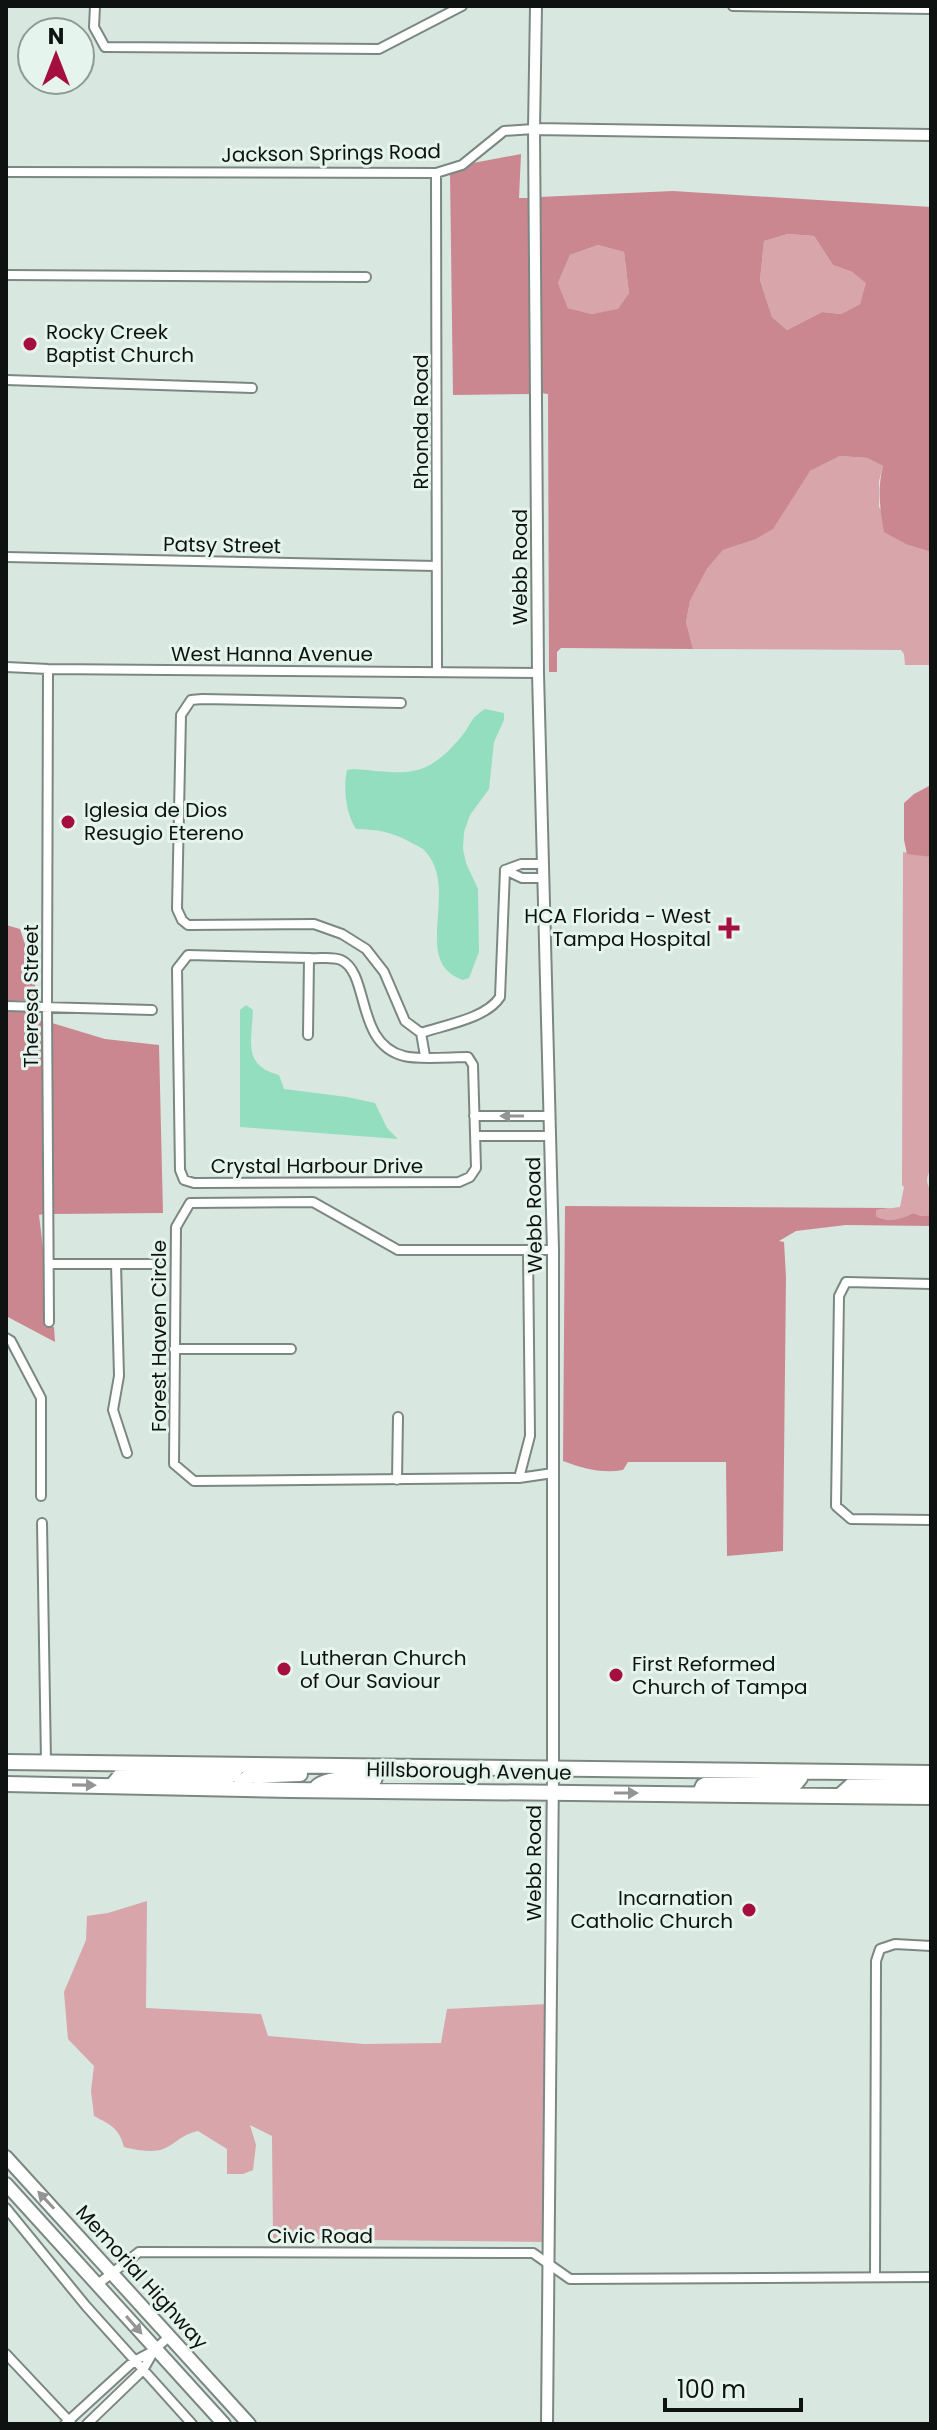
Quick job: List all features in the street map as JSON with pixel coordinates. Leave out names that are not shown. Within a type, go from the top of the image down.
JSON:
[{"type":"main road","name":"Hillsborough Avenue","points":[[6,1762],[931,1773]]},
{"type":"main road","points":[[6,1783],[21,1771],[84,1772],[100,1763]]},
{"type":"main road","points":[[112,1786],[121,1775],[227,1777],[238,1765]]},
{"type":"main road","points":[[238,1788],[249,1776],[302,1774],[327,1766]]},
{"type":"main road","points":[[314,1790],[322,1782],[374,1780],[379,1767]]},
{"type":"main road","points":[[700,1793],[703,1786],[709,1783],[796,1783],[802,1772]]},
{"type":"main road","name":"Hillsborough Avenue","points":[[6,1783],[931,1797]]},
{"type":"main road","points":[[841,1795],[852,1785],[931,1785]]},
{"type":"main road","name":"Memorial Highway","points":[[6,2157],[249,2424]]},
{"type":"main road","name":"Memorial Highway","points":[[6,2184],[224,2424]]},
{"type":"street","points":[[95,6],[94,27],[105,47],[379,49],[462,6]]},
{"type":"street","name":"Webb Road","points":[[536,6],[538,673],[553,1250],[553,1769],[547,2424]]},
{"type":"street","points":[[733,6],[931,9]]},
{"type":"street","name":"Jackson Springs Road","points":[[6,172],[436,173],[462,165],[504,131],[534,129],[931,135]]},
{"type":"street","name":"Rhonda Road","points":[[436,173],[437,670]]},
{"type":"street","points":[[6,275],[366,277]]},
{"type":"street","points":[[6,380],[252,388]]},
{"type":"street","name":"Patsy Street","points":[[6,557],[436,566]]},
{"type":"street","name":"West Hanna Avenue","points":[[6,667],[538,673]]},
{"type":"street","name":"Theresa Street","points":[[48,669],[49,1322]]},
{"type":"street","points":[[401,703],[191,700],[181,715],[177,909],[188,925],[314,924],[342,934],[366,949],[384,972],[405,1021],[421,1033],[425,1056]]},
{"type":"street","points":[[505,870],[521,864],[543,864]]},
{"type":"street","points":[[421,1033],[482,1013],[494,1006],[500,997],[505,870]]},
{"type":"street","points":[[505,870],[522,878],[544,878]]},
{"type":"street","name":"Crystal Harbour Drive","points":[[188,955],[309,958],[341,960],[349,967],[368,1020],[385,1047],[405,1057],[468,1057],[473,1065],[476,1168],[470,1177],[459,1182],[194,1183],[184,1180],[180,1170],[177,969],[188,955]]},
{"type":"street","points":[[308,1035],[309,958]]},
{"type":"street","points":[[6,1006],[152,1010]]},
{"type":"street","points":[[474,1116],[550,1116]]},
{"type":"street","points":[[475,1136],[550,1136]]},
{"type":"street","name":"Forest Haven Circle","points":[[553,1250],[398,1250],[313,1202],[190,1203],[176,1227],[174,1349],[174,1464],[194,1481],[519,1478],[553,1473]]},
{"type":"street","points":[[519,1478],[530,1436],[528,1250]]},
{"type":"street","points":[[49,1264],[156,1264]]},
{"type":"street","points":[[116,1264],[119,1376],[113,1410],[127,1453]]},
{"type":"street","points":[[931,1284],[846,1282],[839,1296],[836,1506],[851,1519],[931,1520]]},
{"type":"street","points":[[6,1338],[11,1341],[41,1398],[41,1496]]},
{"type":"street","points":[[174,1349],[291,1349]]},
{"type":"street","points":[[397,1480],[398,1417]]},
{"type":"street","points":[[42,1523],[46,1762]]},
{"type":"street","points":[[875,2277],[876,1961],[880,1949],[895,1944],[931,1946]]},
{"type":"street","points":[[6,2208],[86,2306],[192,2424]]},
{"type":"street","name":"Civic Road","points":[[98,2284],[139,2252],[533,2253],[570,2279],[931,2277]]},
{"type":"street","points":[[6,2354],[69,2423],[134,2361],[170,2336]]},
{"type":"street","points":[[87,2424],[143,2370],[155,2349]]},
{"type":"shaded area","points":[[521,154],[519,198],[530,198],[531,394],[453,395],[450,174],[473,163]]},
{"type":"shaded area","points":[[673,191],[931,207],[931,552],[908,545],[884,532],[880,507],[883,466],[867,458],[840,456],[810,471],[773,529],[754,540],[723,550],[707,569],[690,601],[686,622],[693,649],[561,648],[557,652],[557,672],[549,672],[548,394],[541,393],[539,197]],"holes":[[[788,234],[814,236],[833,265],[852,272],[866,283],[860,304],[841,314],[822,312],[787,330],[772,317],[760,280],[764,241]],[[598,245],[624,252],[629,293],[618,309],[592,314],[568,308],[558,283],[570,255]]]},
{"type":"shaded area","points":[[788,234],[814,236],[833,265],[852,272],[867,283],[860,304],[841,314],[822,312],[787,330],[772,317],[760,280],[764,241]]},
{"type":"shaded area","points":[[598,245],[624,252],[629,293],[618,310],[592,314],[568,308],[558,283],[570,255]]},
{"type":"shaded area","points":[[840,456],[867,458],[883,466],[879,481],[879,507],[908,545],[931,552],[931,665],[905,665],[901,650],[693,649],[686,622],[690,601],[707,569],[723,550],[754,540],[810,471]]},
{"type":"shaded area","points":[[485,709],[504,713],[504,720],[494,742],[489,789],[470,815],[464,832],[466,863],[478,889],[479,952],[469,978],[463,980],[448,971],[440,958],[437,942],[439,886],[435,868],[426,852],[390,833],[356,829],[345,793],[346,777],[347,770],[354,769],[401,772],[425,768],[448,751]]},
{"type":"shaded area","points":[[931,785],[931,857],[907,854],[904,803]]},
{"type":"shaded area","points":[[903,852],[931,857],[931,1168],[927,1179],[932,1202],[931,1215],[913,1213],[890,1220],[876,1216],[876,1210],[900,1207],[904,1187]]},
{"type":"shaded area","points":[[6,925],[20,929],[35,975],[35,1000],[6,1001]]},
{"type":"shaded area","points":[[246,1005],[253,1010],[251,1041],[254,1058],[267,1071],[279,1075],[284,1089],[375,1103],[387,1128],[398,1139],[240,1127],[240,1010]]},
{"type":"shaded area","points":[[6,1011],[35,1011],[36,1019],[42,1021],[44,1214],[39,1215],[44,1256],[45,1327],[54,1327],[55,1342],[6,1316]]},
{"type":"shaded area","points":[[52,1023],[105,1039],[159,1045],[163,1213],[53,1214]]},
{"type":"shaded area","points":[[565,1206],[890,1208],[876,1210],[876,1216],[890,1220],[913,1213],[931,1215],[931,1226],[846,1225],[796,1231],[779,1241],[784,1242],[786,1277],[783,1551],[727,1556],[726,1462],[628,1462],[623,1470],[607,1471],[563,1461]]},
{"type":"shaded area","points":[[147,1901],[146,2008],[261,2014],[268,2036],[364,2044],[441,2043],[447,2009],[547,2004],[545,2242],[273,2239],[272,2136],[250,2125],[256,2145],[253,2170],[243,2174],[227,2174],[227,2149],[198,2131],[159,2150],[124,2147],[114,2128],[94,2116],[91,2091],[94,2066],[68,2039],[64,1992],[86,1940],[87,1916]]},
{"type":"place","name":"Rocky Creek Baptist Church","points":[[30,344]]},
{"type":"place","name":"Iglesia de Dios Resugio Etereno","points":[[68,822]]},
{"type":"place","name":"HCA Florida - West Tampa Hospital","points":[[729,928]]},
{"type":"place","name":"Lutheran Church of Our Saviour","points":[[284,1669]]},
{"type":"place","name":"First Reformed Church of Tampa","points":[[616,1675]]},
{"type":"place","name":"Incarnation Catholic Church","points":[[749,1910]]}]
